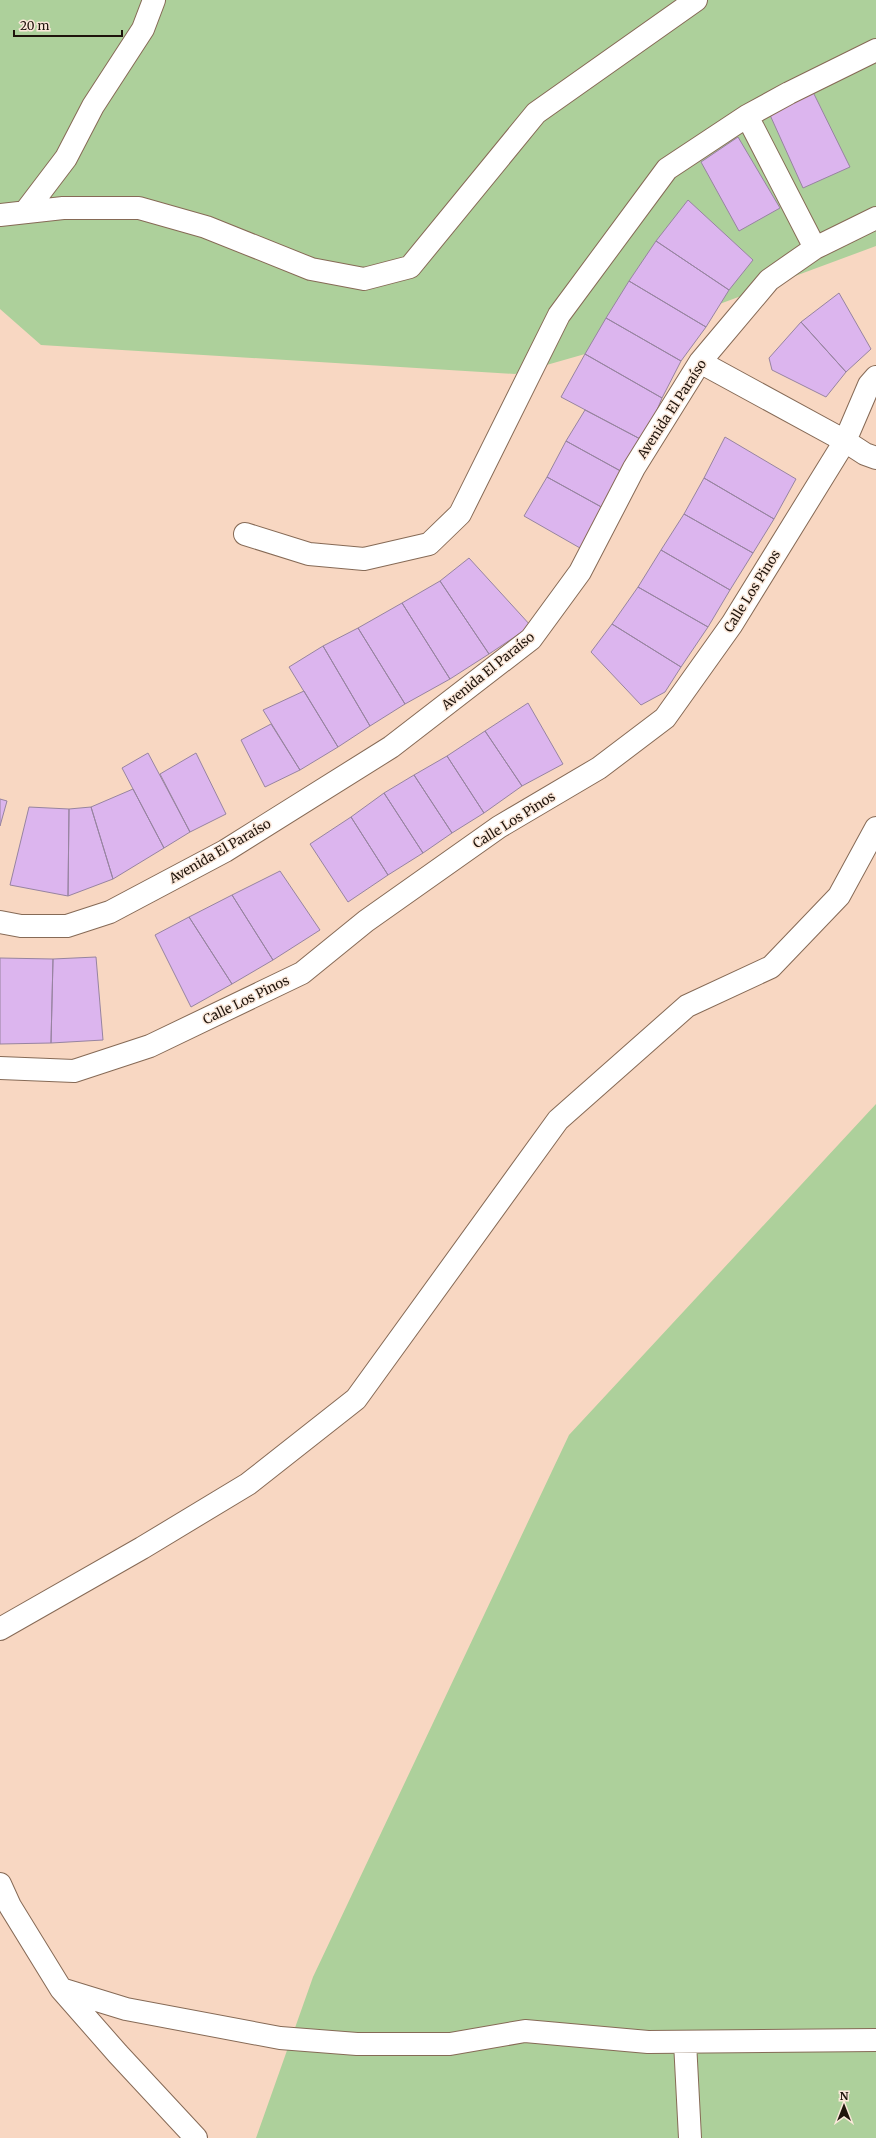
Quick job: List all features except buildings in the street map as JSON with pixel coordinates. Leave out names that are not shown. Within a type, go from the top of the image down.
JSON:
[{"type":"street","points":[[25,212],[66,158],[93,106],[143,29],[154,0]]},
{"type":"street","points":[[0,215],[63,208],[139,208],[206,227],[311,269],[364,279],[410,267],[536,113],[696,0]]},
{"type":"street","points":[[245,534],[309,554],[364,559],[429,544],[460,514],[559,315],[667,169],[747,116],[789,93],[876,50]]},
{"type":"street","points":[[747,116],[815,248]]},
{"type":"street","name":"Avenida El Paraíso","points":[[0,922],[22,926],[67,926],[110,912],[218,854],[391,747],[531,639],[580,572],[634,468],[700,362],[769,280],[815,248],[876,218]]},
{"type":"street","points":[[700,362],[845,441],[865,454],[876,458]]},
{"type":"street","name":"Calle Los Pinos","points":[[0,1068],[74,1071],[150,1046],[302,973],[366,921],[499,828],[599,768],[665,718],[732,624],[845,441],[869,385],[876,377]]},
{"type":"street","points":[[0,1629],[142,1548],[248,1484],[356,1399],[558,1120],[687,1006],[770,967],[839,896],[876,828]]},
{"type":"street","points":[[0,1884],[10,1906],[62,1989],[118,2054],[196,2138]]},
{"type":"street","points":[[62,1989],[126,2009],[280,2038],[357,2044],[450,2044],[525,2031],[648,2042],[876,2040]]},
{"type":"street","points":[[685,2042],[690,2138]]},
{"type":"green space","points":[[0,0],[876,0],[876,246],[585,354],[515,374],[41,345],[0,309]]},
{"type":"green space","points":[[876,1104],[876,2138],[256,2138],[313,1977],[569,1435]]}]
